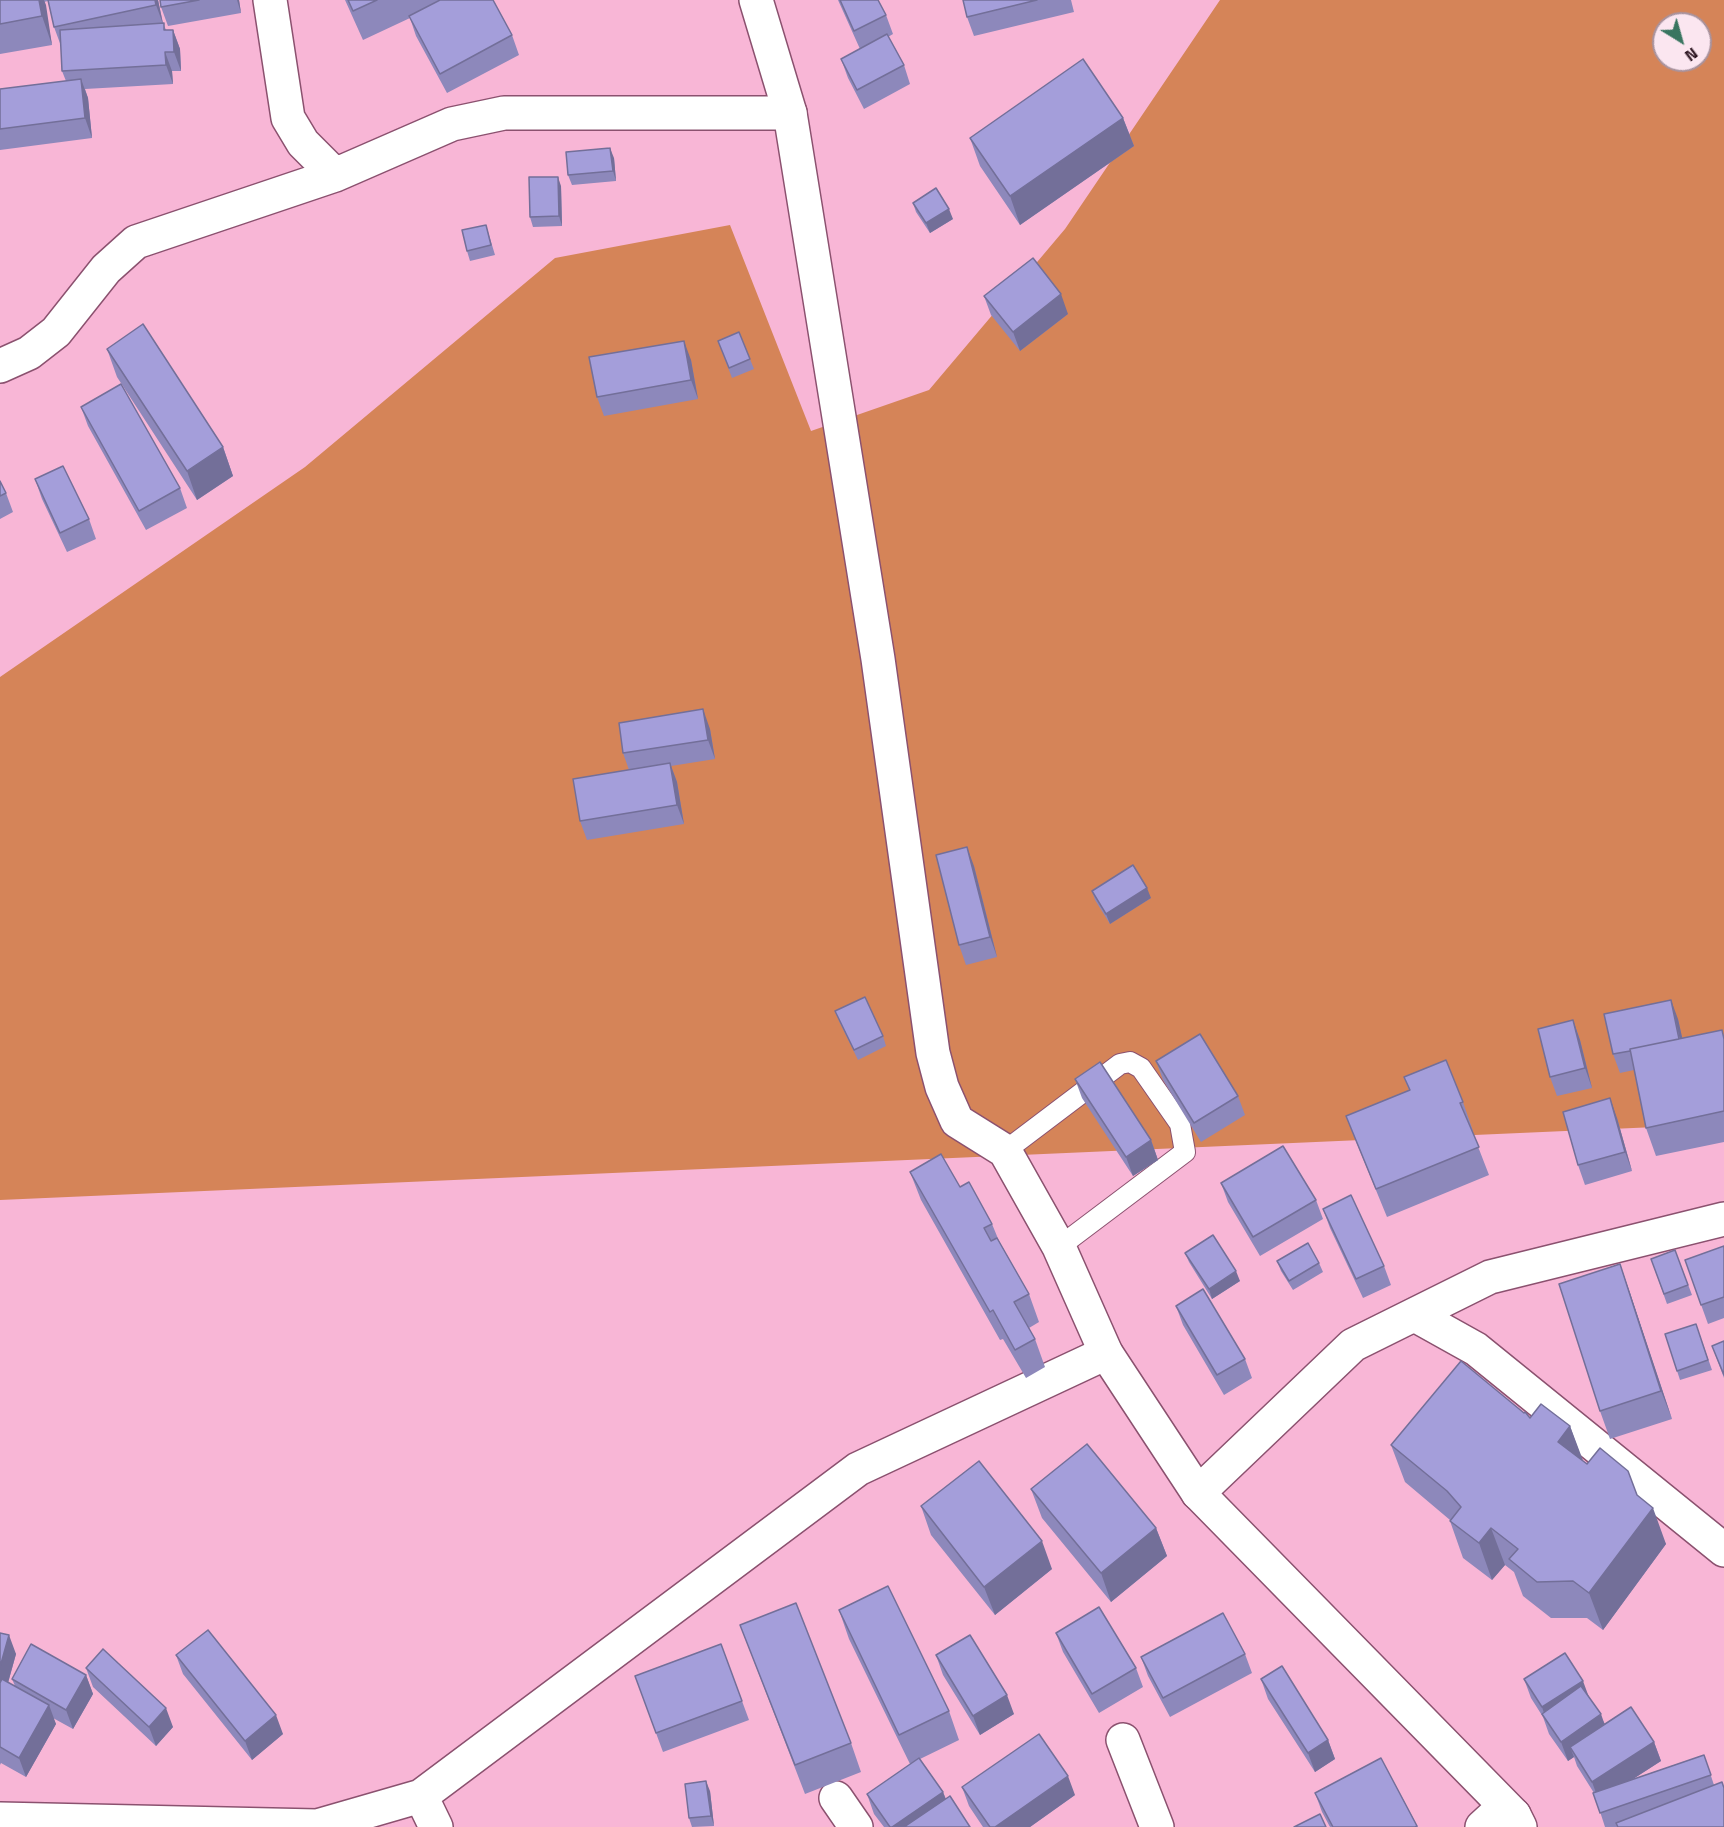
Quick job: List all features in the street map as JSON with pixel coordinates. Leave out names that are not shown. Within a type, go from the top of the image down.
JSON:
[{"type":"street","points":[[270,0],[288,118],[303,143],[335,175]]},
{"type":"street","points":[[756,0],[790,113],[878,659],[933,1053],[942,1087],[957,1121],[1005,1151],[1059,1247],[1106,1353],[1198,1493],[1517,1821]]},
{"type":"street","points":[[0,366],[30,353],[56,332],[106,269],[136,242],[335,175],[452,124],[504,113],[790,113]]},
{"type":"street","points":[[1198,1493],[1353,1345],[1490,1277],[1724,1219]]},
{"type":"street","points":[[1415,1315],[1476,1348],[1724,1550]]},
{"type":"street","points":[[0,1819],[316,1826],[421,1796],[858,1469],[1106,1353]]},
{"type":"street","points":[[1123,1740],[1157,1827]]},
{"type":"street","points":[[421,1796],[436,1827]]},
{"type":"street","points":[[836,1798],[856,1827]]},
{"type":"street","points":[[1482,1827],[1494,1816],[1517,1821]]},
{"type":"lane","points":[[1005,1151],[1119,1064],[1130,1062],[1141,1068],[1180,1124],[1185,1152],[1059,1247]]},
{"type":"shaded area","points":[[1220,0],[1724,0],[1724,1124],[0,1200],[0,677],[305,467],[555,258],[730,225],[811,431],[929,390],[1065,229]]},
{"type":"building","points":[[0,0],[39,0],[42,16],[0,24]]},
{"type":"building","points":[[48,0],[155,0],[156,5],[54,27]]},
{"type":"building","points":[[160,0],[199,0],[161,7]]},
{"type":"building","points":[[348,0],[377,0],[353,11]]},
{"type":"building","points":[[440,0],[493,0],[512,35],[440,74],[409,16]]},
{"type":"building","points":[[840,0],[878,0],[886,15],[854,31]]},
{"type":"building","points":[[963,0],[1037,0],[967,17]]},
{"type":"building","points":[[164,23],[164,30],[173,30],[174,52],[165,52],[166,65],[62,71],[60,30]]},
{"type":"building","points":[[887,34],[904,65],[857,90],[841,59]]},
{"type":"building","points":[[1083,59],[1123,118],[1010,196],[970,138]]},
{"type":"building","points":[[81,79],[85,118],[0,129],[0,89]]},
{"type":"building","points":[[610,148],[613,171],[568,175],[566,152]]},
{"type":"building","points":[[529,177],[558,177],[559,216],[530,217]]},
{"type":"building","points":[[936,188],[949,209],[926,223],[913,203]]},
{"type":"building","points":[[486,225],[491,245],[467,251],[462,230]]},
{"type":"building","points":[[1033,258],[1061,294],[1013,332],[984,296]]},
{"type":"building","points":[[143,324],[223,447],[187,471],[107,349]]},
{"type":"building","points":[[739,332],[750,359],[729,368],[718,341]]},
{"type":"building","points":[[684,341],[691,380],[597,397],[589,357]]},
{"type":"building","points":[[121,384],[180,488],[139,511],[81,407]]},
{"type":"building","points":[[63,466],[89,519],[60,533],[35,479]]},
{"type":"building","points":[[0,481],[6,493],[0,496]]},
{"type":"building","points":[[703,709],[708,740],[623,753],[619,723]]},
{"type":"building","points":[[670,763],[677,805],[580,821],[573,779]]},
{"type":"building","points":[[967,847],[990,937],[959,945],[936,855]]},
{"type":"building","points":[[1133,865],[1147,888],[1106,914],[1092,891]]},
{"type":"building","points":[[865,997],[883,1036],[854,1050],[835,1011]]},
{"type":"building","points":[[1671,1000],[1679,1039],[1613,1054],[1604,1014]]},
{"type":"building","points":[[1573,1020],[1585,1068],[1550,1077],[1538,1029]]},
{"type":"building","points":[[1722,1030],[1724,1111],[1646,1128],[1630,1049]]},
{"type":"building","points":[[1200,1034],[1238,1096],[1194,1123],[1156,1061]]},
{"type":"building","points":[[1446,1060],[1463,1102],[1460,1103],[1479,1147],[1376,1189],[1346,1116],[1410,1090],[1404,1077]]},
{"type":"building","points":[[1100,1062],[1151,1140],[1126,1157],[1075,1079]]},
{"type":"building","points":[[1610,1098],[1625,1152],[1578,1165],[1563,1112]]},
{"type":"building","points":[[1283,1146],[1316,1200],[1253,1237],[1221,1183]]},
{"type":"building","points":[[941,1154],[960,1187],[969,1182],[992,1224],[984,1228],[991,1241],[997,1238],[1029,1294],[1014,1302],[1035,1339],[1015,1350],[993,1310],[990,1312],[910,1172]]},
{"type":"building","points":[[1351,1195],[1384,1266],[1356,1279],[1323,1209]]},
{"type":"building","points":[[1213,1235],[1236,1271],[1209,1289],[1185,1253]]},
{"type":"building","points":[[1308,1243],[1319,1263],[1289,1281],[1277,1261]]},
{"type":"building","points":[[1724,1246],[1724,1297],[1701,1305],[1685,1260]]},
{"type":"building","points":[[1675,1250],[1688,1285],[1664,1294],[1651,1259]]},
{"type":"building","points":[[1620,1264],[1661,1391],[1600,1411],[1559,1284]]},
{"type":"building","points":[[1203,1289],[1245,1359],[1217,1375],[1176,1306]]},
{"type":"building","points":[[1696,1324],[1708,1360],[1677,1371],[1665,1334]]},
{"type":"building","points":[[1724,1341],[1724,1375],[1712,1346]]},
{"type":"building","points":[[1461,1361],[1530,1418],[1541,1404],[1570,1426],[1558,1442],[1587,1464],[1600,1448],[1628,1471],[1637,1495],[1653,1508],[1589,1593],[1573,1581],[1537,1582],[1509,1559],[1518,1549],[1491,1528],[1479,1543],[1450,1521],[1461,1507],[1447,1491],[1391,1445]]},
{"type":"building","points":[[1087,1444],[1156,1528],[1101,1573],[1031,1489]]},
{"type":"building","points":[[979,1461],[1042,1541],[984,1587],[921,1506]]},
{"type":"building","points":[[888,1586],[949,1711],[899,1735],[839,1610]]},
{"type":"building","points":[[796,1603],[851,1743],[795,1765],[740,1625]]},
{"type":"building","points":[[1099,1607],[1136,1668],[1092,1694],[1056,1633]]},
{"type":"building","points":[[1223,1613],[1245,1654],[1163,1698],[1141,1657]]},
{"type":"building","points":[[208,1630],[276,1715],[245,1741],[176,1655]]},
{"type":"building","points":[[0,1633],[9,1635],[0,1667]]},
{"type":"building","points":[[970,1635],[1007,1695],[973,1716],[936,1655]]},
{"type":"building","points":[[31,1644],[86,1675],[66,1710],[12,1679]]},
{"type":"building","points":[[721,1644],[742,1701],[656,1733],[635,1676]]},
{"type":"building","points":[[103,1649],[166,1708],[149,1727],[86,1668]]},
{"type":"building","points":[[1565,1653],[1583,1681],[1542,1707],[1524,1679]]},
{"type":"building","points":[[1282,1666],[1328,1740],[1308,1753],[1261,1679]]},
{"type":"building","points":[[2,1679],[49,1705],[19,1758],[0,1747],[0,1683]]},
{"type":"building","points":[[1581,1686],[1601,1714],[1561,1742],[1542,1714]]},
{"type":"building","points":[[1631,1707],[1654,1742],[1592,1782],[1570,1747]]},
{"type":"building","points":[[1039,1734],[1068,1776],[995,1827],[990,1827],[962,1787]]},
{"type":"building","points":[[1704,1755],[1711,1775],[1600,1813],[1593,1793]]},
{"type":"building","points":[[919,1758],[943,1792],[890,1827],[867,1794]]},
{"type":"building","points":[[1381,1758],[1417,1826],[1333,1827],[1315,1793]]},
{"type":"building","points":[[706,1781],[711,1816],[689,1818],[685,1784]]},
{"type":"building","points":[[1722,1782],[1724,1827],[1618,1827],[1616,1823]]},
{"type":"building","points":[[950,1796],[970,1827],[904,1827]]},
{"type":"building","points":[[1320,1814],[1326,1827],[1294,1827]]}]
